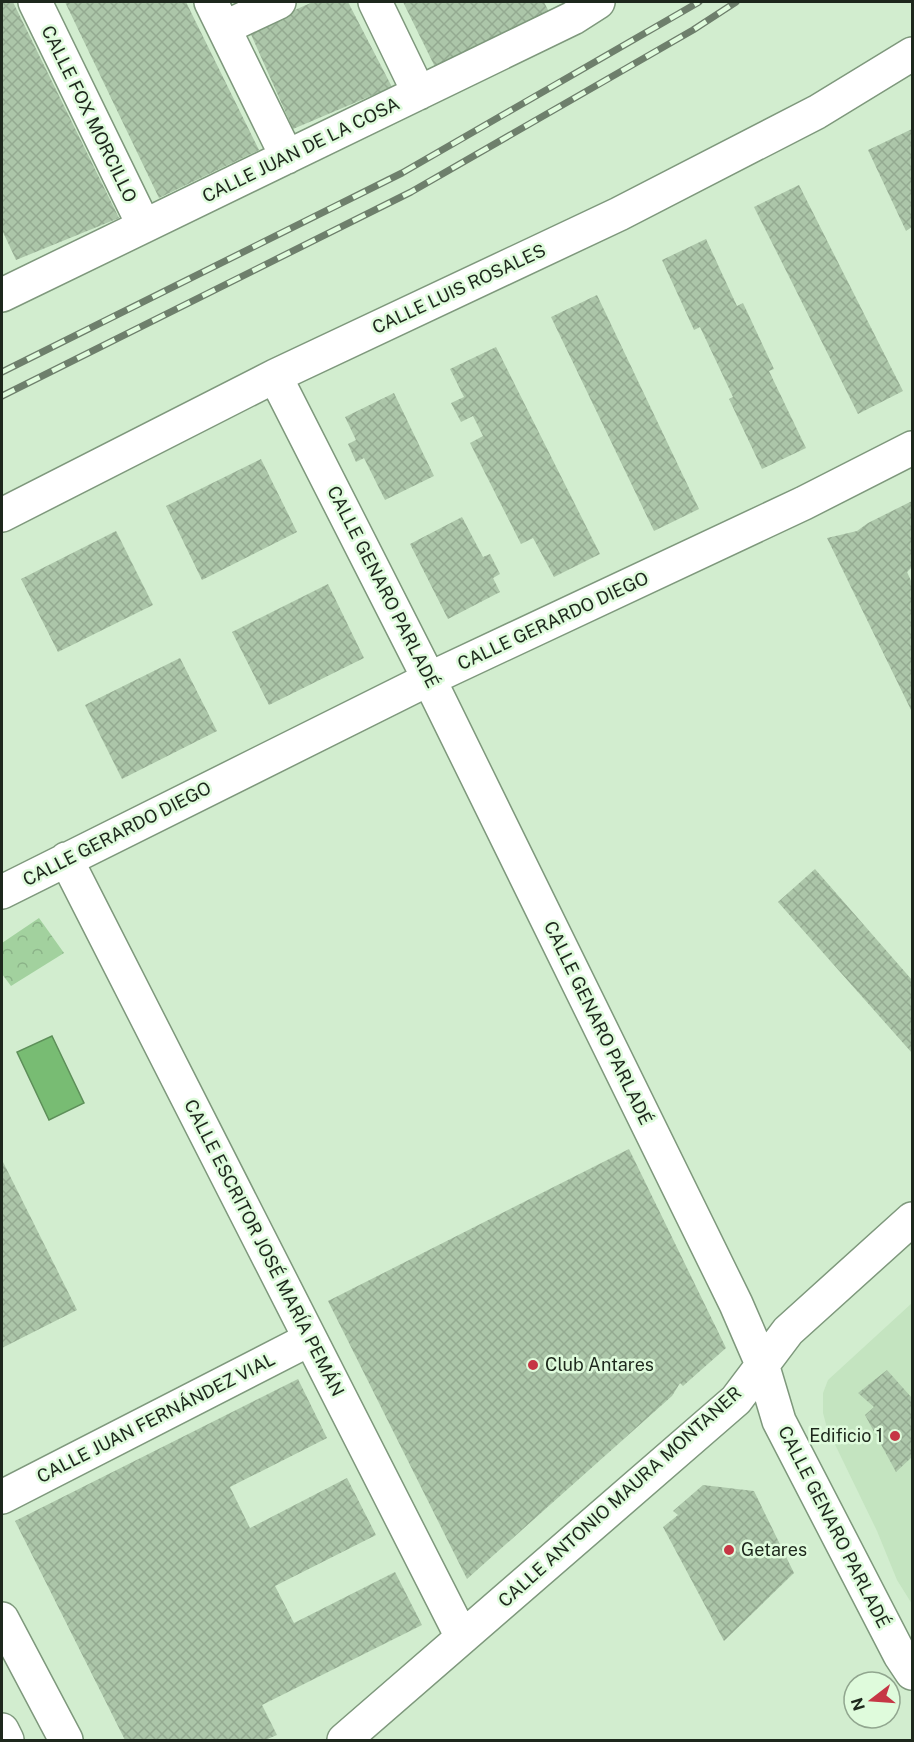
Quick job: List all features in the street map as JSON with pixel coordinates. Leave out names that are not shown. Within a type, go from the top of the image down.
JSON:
[{"type":"street","name":"CALLE FOX MORCILLO","points":[[35,2],[144,226]]},
{"type":"street","points":[[279,2],[217,15],[287,157]]},
{"type":"street","points":[[375,2],[419,93]]},
{"type":"street","name":"CALLE JUAN DE LA COSA","points":[[2,292],[419,93],[579,7]]},
{"type":"street","name":"CALLE LUIS ROSALES","points":[[2,514],[275,376],[619,214],[818,112],[912,54]]},
{"type":"street","name":"CALLE GENARO PARLADÉ","points":[[275,376],[429,679],[736,1304],[762,1364],[779,1420],[900,1655],[912,1673]]},
{"type":"street","name":"CALLE GERARDO DIEGO","points":[[2,892],[429,679],[804,503],[912,448]]},
{"type":"street","name":"CALLE ESCRITOR JOSÉ MARÍA PEMÁN","points":[[66,859],[462,1637]]},
{"type":"street","name":"CALLE ANTONIO MAURA MONTANER","points":[[344,1740],[736,1400],[788,1331],[912,1219]]},
{"type":"street","name":"CALLE JUAN FERNÁNDEZ VIAL","points":[[2,1497],[310,1339]]},
{"type":"street","points":[[2,1619],[66,1740]]},
{"type":"street","points":[[2,1730],[7,1740]]},
{"type":"shaded area","points":[[52,1036],[84,1103],[49,1120],[17,1052]]},
{"type":"shaded area","points":[[912,1303],[912,1604],[897,1580],[877,1531],[827,1428],[823,1413],[823,1393],[828,1380]]},
{"type":"green space","points":[[39,918],[64,953],[11,986],[2,974],[2,943]]},
{"type":"building","points":[[2,2],[13,2],[119,218],[16,260],[2,230]]},
{"type":"building","points":[[65,2],[186,2],[259,150],[159,198]]},
{"type":"building","points":[[313,2],[348,2],[392,87],[293,129],[249,30]]},
{"type":"building","points":[[403,2],[544,2],[549,12],[435,67]]},
{"type":"building","points":[[912,129],[912,227],[906,231],[868,150]]},
{"type":"building","points":[[799,185],[903,391],[858,414],[754,207]]},
{"type":"building","points":[[706,239],[737,306],[743,303],[774,369],[769,371],[806,448],[762,469],[729,399],[733,397],[700,327],[694,330],[662,260]]},
{"type":"building","points":[[597,295],[699,509],[654,531],[551,317]]},
{"type":"building","points":[[496,347],[600,554],[554,577],[533,538],[521,544],[486,475],[470,443],[483,436],[473,416],[461,422],[451,403],[464,397],[450,369]]},
{"type":"building","points":[[394,393],[434,476],[385,500],[364,458],[356,462],[348,444],[356,440],[345,417]]},
{"type":"building","points":[[261,459],[297,532],[202,580],[166,506]]},
{"type":"building","points":[[912,501],[912,567],[907,572],[912,583],[912,712],[827,538],[857,531]]},
{"type":"building","points":[[462,517],[483,557],[490,554],[500,574],[493,578],[500,592],[448,619],[410,544]]},
{"type":"building","points":[[116,531],[153,605],[58,652],[21,579]]},
{"type":"building","points":[[328,584],[364,658],[269,705],[232,632]]},
{"type":"building","points":[[180,658],[217,731],[122,779],[85,705]]},
{"type":"building","points":[[815,869],[912,980],[912,1053],[778,902]]},
{"type":"building","name":"Club Antares","points":[[629,1149],[726,1348],[683,1386],[680,1383],[672,1396],[467,1579],[328,1301]]},
{"type":"building","points":[[2,1160],[77,1310],[2,1348]]},
{"type":"building","name":"Edificio 1","points":[[887,1370],[912,1398],[912,1457],[896,1472],[865,1415],[874,1407],[858,1393]]},
{"type":"building","points":[[298,1379],[327,1438],[230,1487],[250,1528],[347,1478],[376,1535],[275,1586],[294,1623],[395,1572],[422,1625],[262,1705],[277,1735],[265,1740],[125,1740],[15,1521]]},
{"type":"building","name":"Getares","points":[[703,1485],[754,1491],[794,1573],[724,1641],[663,1527],[678,1515],[673,1511]]},
{"type":"railway","points":[[2,372],[402,173],[699,2]]},
{"type":"railway","points":[[2,396],[411,192],[693,30],[736,2]]},
{"type":"place","name":"Club Antares","points":[[533,1365]]},
{"type":"place","name":"Edificio 1","points":[[895,1436]]},
{"type":"place","name":"Getares","points":[[729,1550]]}]
